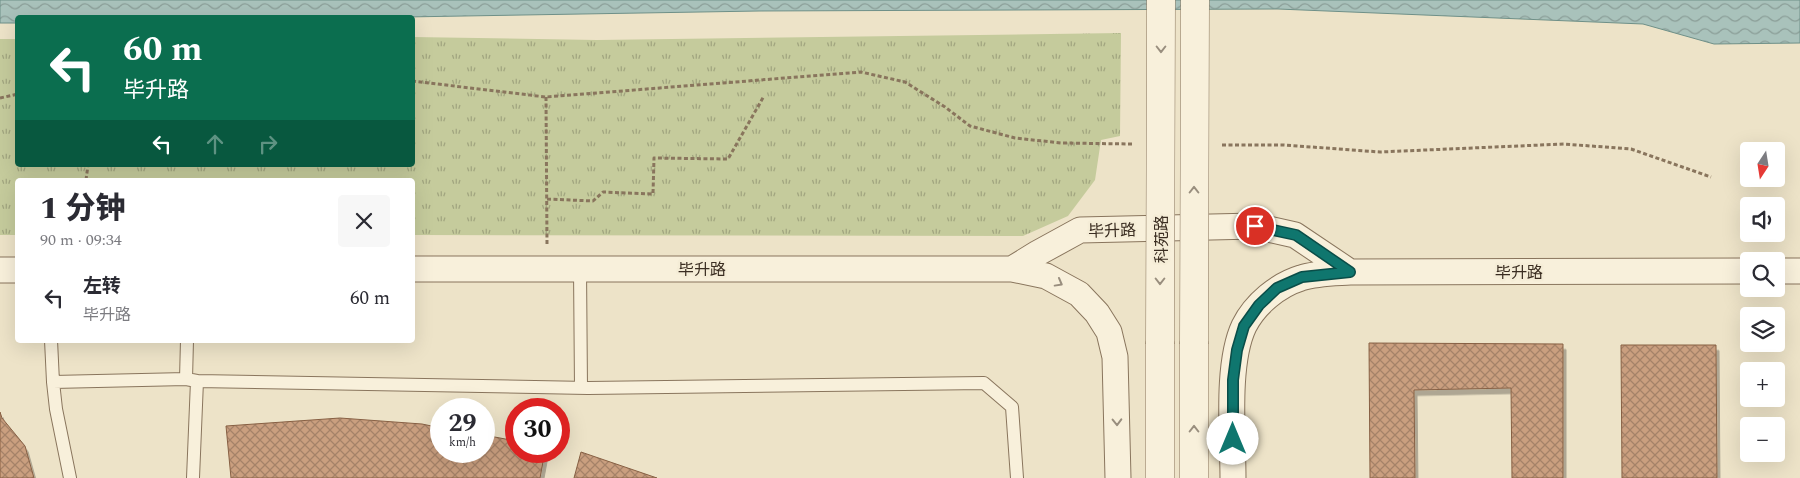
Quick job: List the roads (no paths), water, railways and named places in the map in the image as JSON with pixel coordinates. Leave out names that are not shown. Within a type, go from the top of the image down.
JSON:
[{"type":"street","name":"科苑路","points":[[1160,478],[1161,0]]},
{"type":"street","name":"科苑路","points":[[1194,478],[1195,0]]},
{"type":"street","name":"毕升路","points":[[415,269],[1012,269],[1080,230],[1255,226],[1296,235],[1350,272],[1740,271]]},
{"type":"street","points":[[1012,269],[1046,276],[1078,294],[1097,313],[1109,332],[1116,364],[1118,478]]},
{"type":"street","points":[[0,270],[15,270]]},
{"type":"street","points":[[1785,271],[1800,271]]},
{"type":"street","points":[[1233,478],[1233,380],[1237,350],[1244,326],[1259,305],[1277,288],[1302,277],[1350,272]]},
{"type":"lane","points":[[580,269],[581,388]]},
{"type":"lane","points":[[51,343],[56,409],[70,478]]},
{"type":"lane","points":[[187,343],[192,380],[193,478]]},
{"type":"lane","points":[[53,382],[192,380],[581,388],[984,383],[1012,407],[1017,478]]},
{"type":"water","points":[[0,0],[1800,0],[1800,43],[1714,44],[1643,24],[1278,9],[759,11],[415,17],[415,15],[15,15],[15,23],[0,23]]}]
